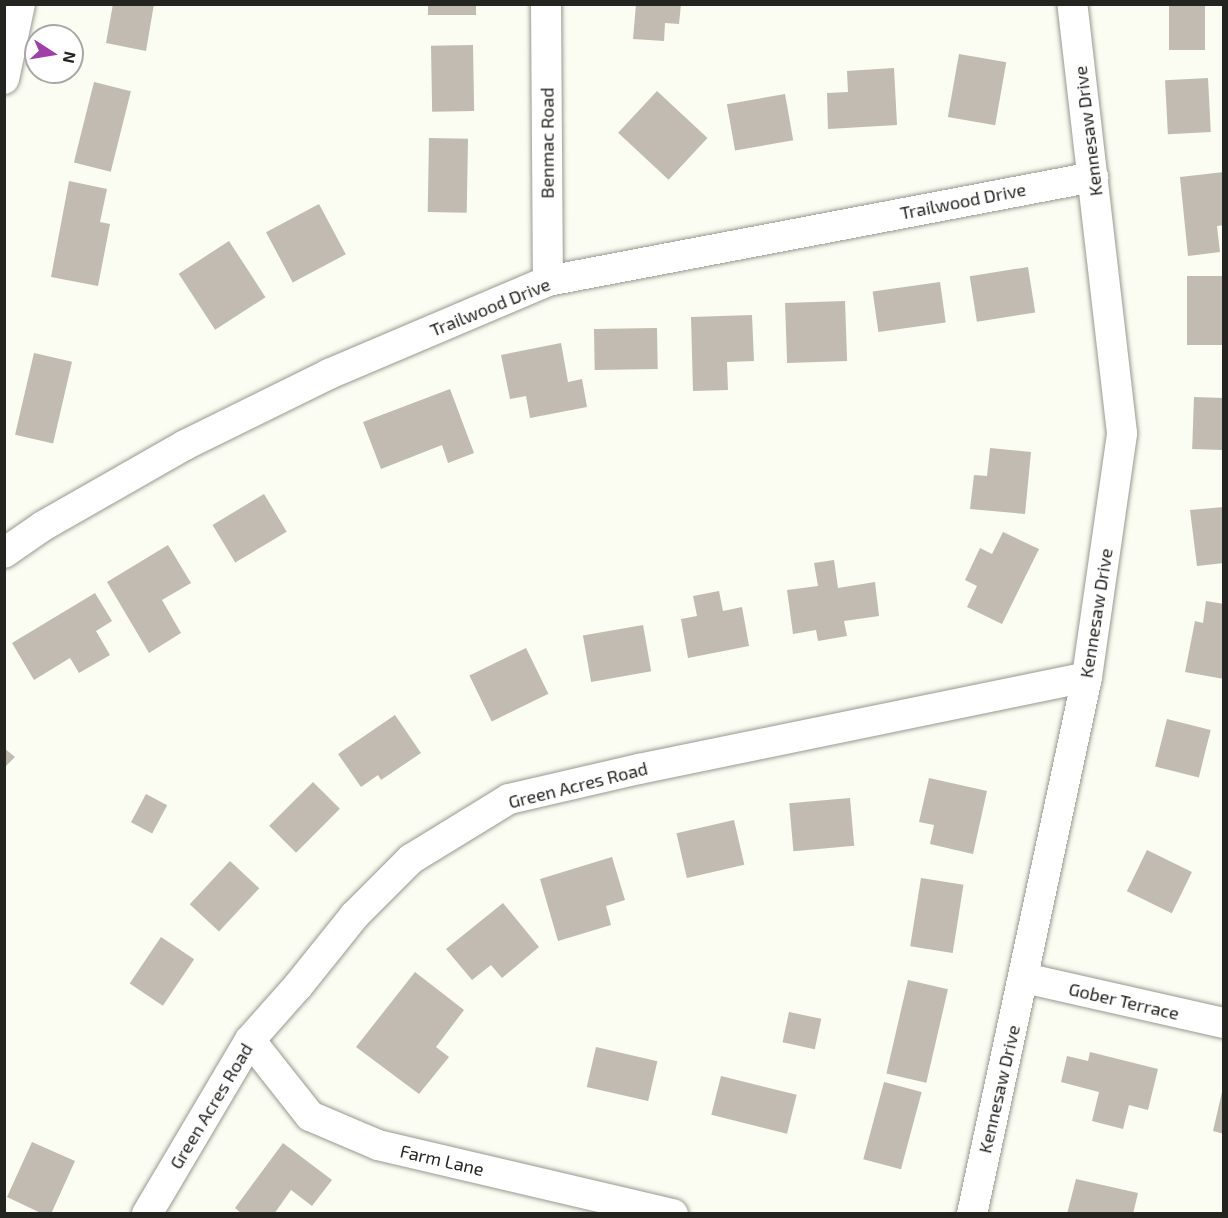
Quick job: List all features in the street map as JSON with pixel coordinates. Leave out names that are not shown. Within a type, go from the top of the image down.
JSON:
[{"type":"street","points":[[4,79],[20,4]]},
{"type":"street","name":"Benmac Road","points":[[546,4],[548,281]]},
{"type":"street","name":"Kennesaw Drive","points":[[972,1214],[1024,978],[1086,677],[1122,433],[1072,4]]},
{"type":"street","name":"Trailwood Drive","points":[[4,553],[43,525],[185,445],[329,374],[548,281],[1093,177]]},
{"type":"street","name":"Green Acres Road","points":[[147,1214],[250,1040],[298,986],[354,916],[411,859],[509,799],[639,769],[1086,677]]},
{"type":"street","name":"Gober Terrace","points":[[1024,978],[1224,1023]]},
{"type":"street","name":"Farm Lane","points":[[250,1040],[310,1116],[378,1145],[673,1214]]},
{"type":"building","points":[[113,4],[154,4],[146,51],[106,43]]},
{"type":"building","points":[[428,4],[476,4],[476,15],[428,15]]},
{"type":"building","points":[[636,4],[681,4],[679,24],[665,23],[664,41],[633,39]]},
{"type":"building","points":[[1169,4],[1205,4],[1205,50],[1169,50]]},
{"type":"building","points":[[473,45],[474,111],[432,112],[431,46]]},
{"type":"building","points":[[959,54],[1006,62],[995,125],[948,117]]},
{"type":"building","points":[[894,68],[897,125],[828,129],[827,93],[848,92],[847,71]]},
{"type":"building","points":[[1208,78],[1211,132],[1168,134],[1165,80]]},
{"type":"building","points":[[94,82],[131,91],[111,172],[74,163]]},
{"type":"building","points":[[657,91],[707,138],[669,180],[618,133]]},
{"type":"building","points":[[785,94],[793,140],[735,151],[727,104]]},
{"type":"building","points":[[429,138],[468,139],[467,213],[428,212]]},
{"type":"building","points":[[1224,172],[1224,225],[1217,226],[1220,252],[1188,256],[1180,177]]},
{"type":"building","points":[[69,181],[107,189],[100,222],[110,224],[98,286],[51,277]]},
{"type":"building","points":[[319,204],[346,254],[293,282],[266,232]]},
{"type":"building","points":[[229,241],[265,297],[215,330],[179,274]]},
{"type":"building","points":[[1028,267],[1035,312],[977,322],[970,276]]},
{"type":"building","points":[[1187,276],[1224,276],[1224,345],[1187,345]]},
{"type":"building","points":[[940,282],[946,323],[878,332],[873,291]]},
{"type":"building","points":[[845,301],[847,361],[787,363],[785,303]]},
{"type":"building","points":[[752,315],[754,361],[727,362],[728,390],[693,391],[691,317]]},
{"type":"building","points":[[657,328],[658,369],[595,370],[594,329]]},
{"type":"building","points":[[561,343],[568,382],[582,379],[587,407],[530,418],[526,396],[510,399],[501,355]]},
{"type":"building","points":[[34,353],[72,362],[53,444],[15,435]]},
{"type":"building","points":[[450,389],[474,453],[448,463],[442,445],[381,469],[363,422]]},
{"type":"building","points":[[1194,397],[1224,398],[1222,450],[1192,449]]},
{"type":"building","points":[[990,448],[1031,452],[1025,514],[970,509],[974,475],[987,476]]},
{"type":"building","points":[[264,494],[287,532],[235,563],[213,525]]},
{"type":"building","points":[[1224,507],[1224,563],[1197,566],[1190,510]]},
{"type":"building","points":[[1003,532],[1039,549],[1002,624],[967,607],[977,586],[965,580],[980,548],[992,554]]},
{"type":"building","points":[[168,545],[191,583],[162,600],[181,633],[149,653],[107,582]]},
{"type":"building","points":[[834,560],[838,588],[875,582],[879,616],[844,621],[847,636],[818,641],[816,630],[793,634],[787,590],[818,586],[814,563]]},
{"type":"building","points":[[719,591],[723,611],[742,607],[749,646],[688,658],[681,619],[697,616],[693,596]]},
{"type":"building","points":[[95,593],[112,621],[96,631],[110,655],[79,673],[70,658],[34,680],[12,643]]},
{"type":"building","points":[[1206,601],[1224,604],[1224,679],[1185,672],[1195,621],[1203,623]]},
{"type":"building","points":[[643,625],[651,671],[591,682],[583,636]]},
{"type":"building","points":[[526,648],[548,694],[492,721],[469,676]]},
{"type":"building","points":[[395,715],[421,753],[381,780],[378,775],[361,787],[338,754]]},
{"type":"building","points":[[1167,719],[1211,730],[1199,777],[1155,767]]},
{"type":"building","points":[[4,748],[15,757],[4,768]]},
{"type":"building","points":[[929,778],[987,791],[973,854],[930,844],[934,825],[919,822]]},
{"type":"building","points":[[313,782],[340,809],[296,853],[269,826]]},
{"type":"building","points":[[146,794],[167,805],[152,834],[131,822]]},
{"type":"building","points":[[850,798],[854,846],[793,851],[789,803]]},
{"type":"building","points":[[734,820],[744,865],[687,878],[677,833]]},
{"type":"building","points":[[1147,850],[1192,872],[1172,913],[1127,891]]},
{"type":"building","points":[[612,857],[625,900],[606,906],[611,925],[558,941],[540,879]]},
{"type":"building","points":[[230,861],[259,888],[219,931],[190,904]]},
{"type":"building","points":[[921,878],[963,885],[953,953],[910,946]]},
{"type":"building","points":[[503,903],[539,947],[502,978],[491,965],[472,980],[446,949]]},
{"type":"building","points":[[161,937],[194,959],[163,1006],[130,983]]},
{"type":"building","points":[[415,972],[464,1010],[436,1047],[449,1057],[419,1094],[356,1047]]},
{"type":"building","points":[[908,980],[948,989],[926,1083],[886,1074]]},
{"type":"building","points":[[789,1012],[821,1019],[815,1049],[783,1042]]},
{"type":"building","points":[[596,1047],[657,1061],[648,1101],[587,1087]]},
{"type":"building","points":[[1090,1052],[1158,1069],[1148,1110],[1129,1105],[1123,1129],[1092,1121],[1099,1092],[1061,1082],[1067,1056],[1088,1061]]},
{"type":"building","points":[[721,1076],[797,1095],[787,1134],[711,1115]]},
{"type":"building","points":[[884,1082],[922,1092],[901,1169],[863,1159]]},
{"type":"building","points":[[1222,1092],[1224,1093],[1224,1134],[1213,1131]]},
{"type":"building","points":[[32,1142],[75,1161],[51,1214],[43,1214],[7,1197]]},
{"type":"building","points":[[283,1143],[332,1180],[312,1206],[291,1190],[274,1214],[242,1214],[235,1208]]},
{"type":"building","points":[[1076,1179],[1138,1193],[1133,1214],[1067,1214]]}]
